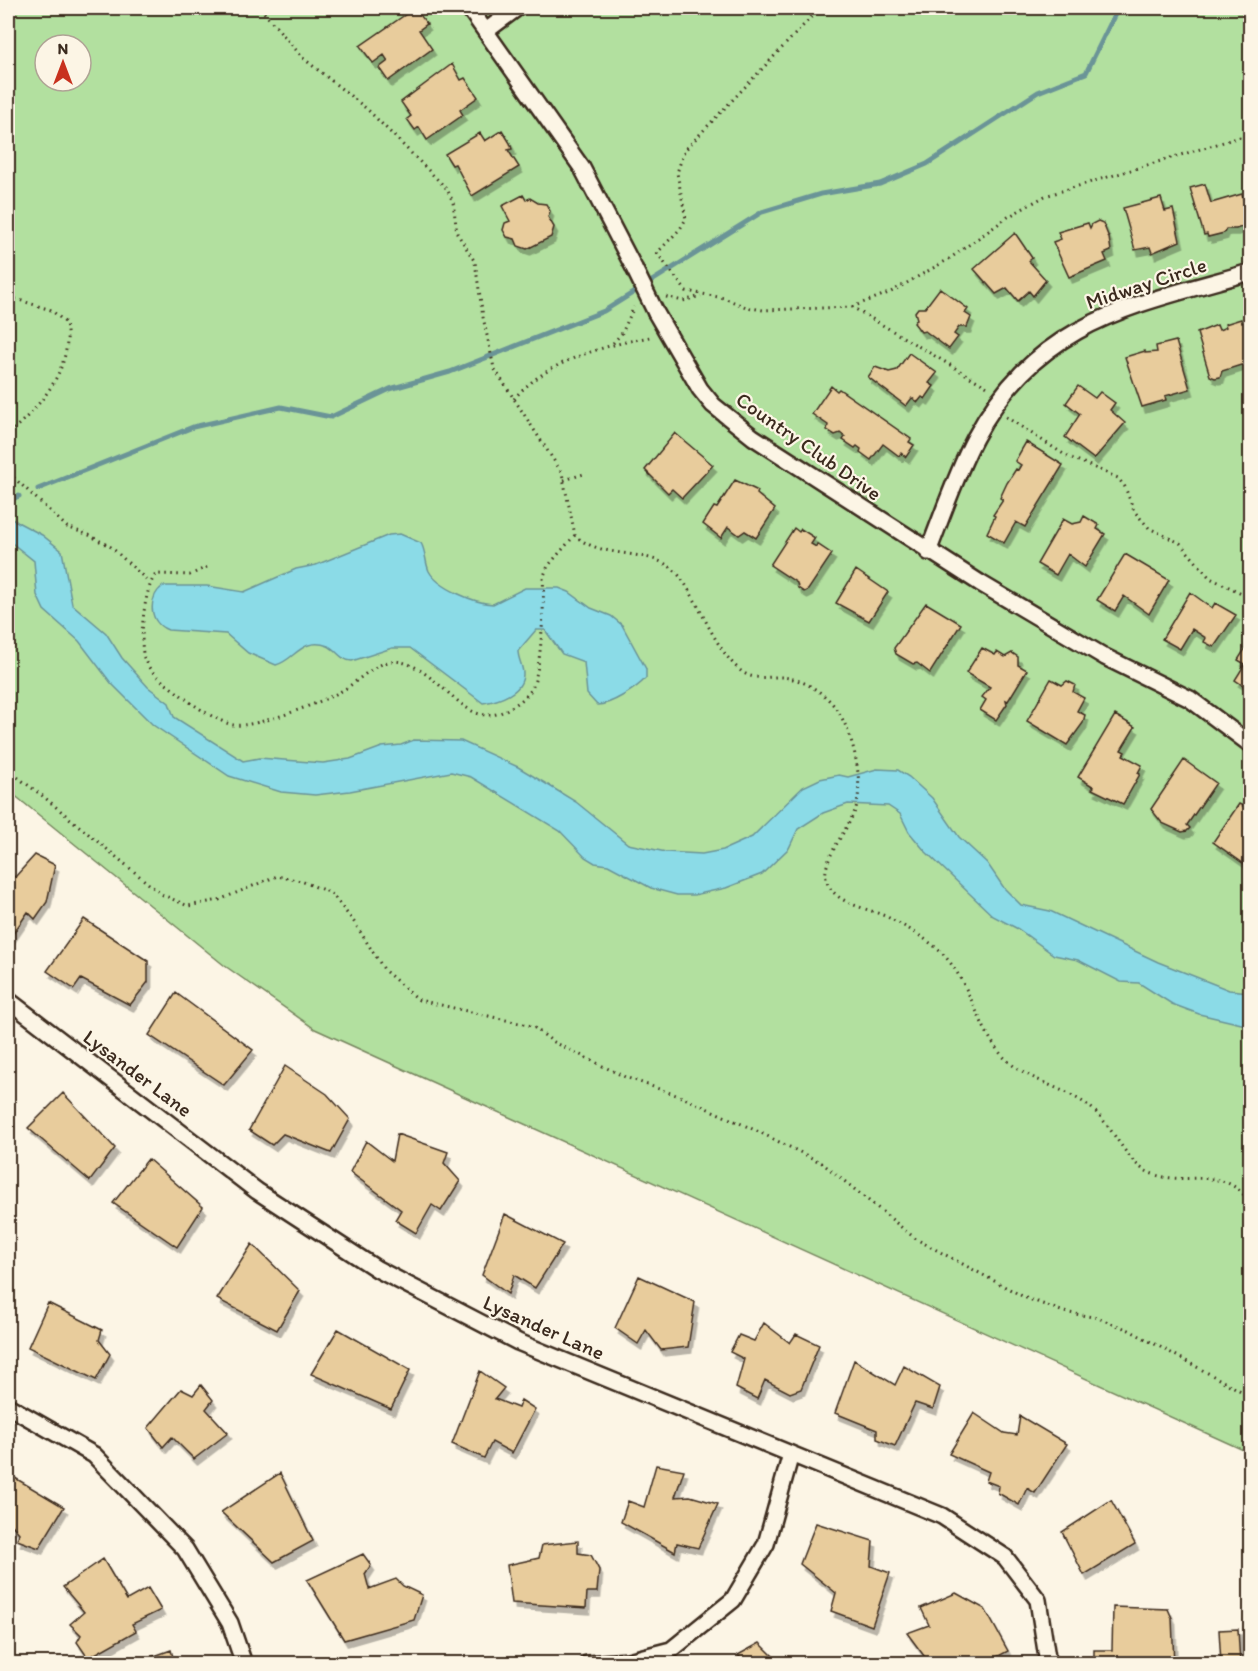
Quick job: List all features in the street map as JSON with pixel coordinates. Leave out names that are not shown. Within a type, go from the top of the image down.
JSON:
[{"type":"street","name":"Country Club Drive","points":[[470,8],[582,168],[666,334],[700,389],[713,405],[753,437],[928,552],[1105,657],[1190,699],[1251,744]]},
{"type":"street","points":[[486,31],[517,8]]},
{"type":"street","name":"Midway Circle","points":[[928,552],[965,458],[982,426],[1013,384],[1041,356],[1074,331],[1120,310],[1251,272]]},
{"type":"street","name":"Lysander Lane","points":[[8,1000],[257,1191],[377,1269],[518,1342],[942,1516],[1005,1557],[1038,1600],[1048,1664]]},
{"type":"street","points":[[8,1406],[94,1455],[185,1549],[230,1623],[244,1664]]},
{"type":"street","points":[[587,1664],[628,1661],[671,1650],[733,1600],[766,1544],[791,1454]]},
{"type":"path","points":[[260,8],[303,58],[368,110],[447,189],[453,202],[457,232],[475,262],[492,363],[564,480],[575,535],[582,542],[668,565],[680,577],[711,633],[741,672],[762,678],[786,677],[807,684],[835,706],[853,740],[857,765],[857,806],[828,860],[825,872],[827,884],[840,897],[890,918],[939,951],[967,987],[984,1026],[1008,1062],[1088,1105],[1104,1119],[1135,1164],[1149,1173],[1169,1177],[1222,1180],[1239,1188],[1251,1203]]},
{"type":"path","points":[[820,8],[684,151],[677,173],[686,219],[680,229],[657,250],[660,258],[684,290],[724,298],[746,307],[763,310],[852,307],[891,292],[949,259],[1008,217],[1045,196],[1251,134]]},
{"type":"path","points":[[8,288],[16,298],[51,310],[66,323],[69,341],[63,366],[51,387],[31,414],[8,434]]},
{"type":"path","points":[[661,295],[683,301],[702,295]]},
{"type":"path","points":[[612,344],[622,333],[635,306]]},
{"type":"path","points":[[852,307],[993,390]]},
{"type":"path","points":[[514,399],[525,386],[544,372],[612,344],[666,334]]},
{"type":"path","points":[[1002,414],[1065,455],[1118,478],[1125,487],[1138,517],[1149,528],[1180,543],[1210,578],[1251,597]]},
{"type":"path","points":[[8,467],[12,477],[67,527],[89,535],[111,547],[149,582]]},
{"type":"path","points":[[564,480],[587,473]]},
{"type":"path","points":[[207,567],[190,575],[156,574],[149,582],[144,619],[144,658],[156,674],[193,705],[233,725],[259,722],[344,689],[367,672],[389,662],[410,665],[437,682],[473,712],[495,716],[518,703],[532,690],[537,674],[543,578],[548,566],[575,535]]},
{"type":"path","points":[[8,771],[44,797],[161,894],[188,906],[219,900],[277,876],[301,881],[331,893],[354,922],[385,971],[419,1000],[532,1026],[552,1041],[625,1077],[682,1096],[757,1131],[822,1163],[916,1239],[1026,1298],[1064,1312],[1098,1318],[1129,1330],[1251,1396]]},
{"type":"green space","points":[[8,8],[1250,8],[1250,1453],[315,1029],[225,966],[8,790]]},
{"type":"water","points":[[8,517],[42,535],[62,551],[72,604],[106,633],[122,658],[148,687],[169,703],[174,717],[243,761],[259,758],[323,763],[350,759],[382,747],[401,745],[414,740],[461,741],[518,767],[576,802],[628,844],[666,852],[702,854],[723,850],[752,837],[803,787],[820,779],[839,775],[848,777],[877,769],[898,770],[932,798],[959,837],[987,863],[1004,888],[1021,905],[1050,911],[1158,962],[1229,990],[1250,992],[1250,1026],[1199,1014],[1172,1004],[1139,983],[1121,982],[1078,960],[1054,955],[1018,929],[993,916],[925,851],[909,832],[900,814],[888,806],[848,804],[823,813],[798,829],[789,848],[762,874],[726,888],[694,895],[677,895],[651,888],[608,865],[595,863],[585,857],[560,831],[471,777],[451,772],[350,791],[315,795],[281,792],[229,776],[153,725],[111,683],[79,641],[44,610],[37,595],[34,561],[8,540]]},
{"type":"water","points":[[400,534],[421,543],[429,571],[434,577],[448,589],[467,598],[493,604],[525,588],[559,588],[569,592],[591,608],[611,616],[622,625],[646,669],[646,678],[623,695],[597,705],[587,694],[584,662],[562,654],[545,630],[536,630],[518,651],[523,674],[519,686],[509,695],[483,703],[410,648],[392,648],[352,661],[344,659],[328,646],[311,644],[276,665],[248,653],[226,634],[168,630],[157,622],[152,610],[154,597],[163,586],[207,586],[244,592],[296,569],[316,565],[389,535]]},
{"type":"building","points":[[415,8],[427,24],[419,30],[432,49],[388,81],[379,68],[388,61],[384,55],[373,63],[360,46]]},
{"type":"building","points":[[452,64],[461,80],[465,78],[478,97],[460,110],[463,115],[427,140],[419,127],[415,130],[407,119],[411,116],[401,102]]},
{"type":"building","points":[[502,130],[512,149],[508,150],[519,167],[472,196],[455,164],[452,165],[445,154],[480,133],[485,141]]},
{"type":"building","points":[[1205,184],[1211,203],[1242,194],[1250,224],[1236,229],[1226,229],[1224,233],[1208,237],[1207,234],[1204,235],[1190,188]]},
{"type":"building","points":[[523,195],[526,200],[530,198],[538,203],[546,204],[550,211],[548,217],[554,227],[551,237],[527,249],[518,246],[515,239],[507,237],[503,230],[505,223],[510,221],[502,206]]},
{"type":"building","points":[[1161,198],[1165,211],[1173,209],[1180,241],[1152,253],[1150,247],[1135,250],[1123,208]]},
{"type":"building","points":[[1098,221],[1103,223],[1109,238],[1111,251],[1104,254],[1107,261],[1069,277],[1053,242],[1061,239],[1058,232],[1088,223],[1090,228]]},
{"type":"building","points":[[1015,233],[1032,258],[1029,261],[1046,280],[1033,296],[1029,291],[1018,301],[1007,288],[996,294],[974,269]]},
{"type":"building","points":[[940,288],[968,309],[965,313],[971,317],[967,327],[959,327],[954,334],[958,337],[949,349],[925,331],[921,332],[914,323],[917,319],[915,312],[918,308],[925,308]]},
{"type":"building","points":[[1241,319],[1242,323],[1247,321],[1250,332],[1250,366],[1241,365],[1222,371],[1220,377],[1210,376],[1197,333],[1217,325],[1219,330],[1226,327],[1225,324]]},
{"type":"building","points":[[1176,341],[1190,389],[1165,396],[1166,400],[1142,407],[1125,357],[1145,351],[1145,353],[1157,352],[1156,346]]},
{"type":"building","points":[[909,353],[937,373],[929,383],[934,386],[925,399],[922,397],[918,402],[912,398],[906,406],[868,377],[875,367],[889,372],[897,370]]},
{"type":"building","points":[[831,386],[837,391],[839,389],[911,439],[909,442],[914,445],[906,457],[901,453],[899,456],[883,444],[871,460],[860,452],[861,449],[857,446],[855,448],[843,440],[845,437],[840,433],[835,435],[827,430],[828,425],[812,414]]},
{"type":"building","points":[[1078,386],[1095,398],[1100,392],[1115,403],[1110,410],[1125,423],[1094,459],[1065,437],[1080,414],[1066,403]]},
{"type":"building","points":[[675,433],[713,465],[682,498],[672,489],[668,493],[645,470]]},
{"type":"building","points":[[1026,442],[1063,465],[1025,527],[1016,522],[1004,543],[987,533],[995,516],[993,515],[1003,500],[1000,498],[1007,483],[1021,465],[1015,461]]},
{"type":"building","points":[[735,480],[758,491],[757,494],[775,509],[756,538],[745,531],[739,535],[728,527],[721,538],[703,524],[714,507],[717,508]]},
{"type":"building","points":[[1084,516],[1099,525],[1097,529],[1105,534],[1085,567],[1068,554],[1056,575],[1037,564],[1063,519],[1072,524],[1081,522]]},
{"type":"building","points":[[794,528],[799,532],[801,529],[815,538],[811,544],[816,547],[817,544],[832,554],[808,590],[804,592],[798,588],[797,583],[770,565]]},
{"type":"building","points":[[1125,554],[1169,580],[1149,614],[1124,596],[1115,611],[1097,600]]},
{"type":"building","points":[[856,570],[888,592],[869,621],[836,603]]},
{"type":"building","points":[[1190,592],[1212,608],[1215,603],[1236,615],[1214,647],[1204,642],[1206,638],[1192,629],[1180,649],[1162,639]]},
{"type":"building","points":[[926,603],[961,624],[930,673],[917,663],[913,664],[896,654],[894,648]]},
{"type":"building","points":[[1250,641],[1250,690],[1235,680],[1245,664],[1238,660]]},
{"type":"building","points":[[982,648],[1005,657],[1012,653],[1018,657],[1018,665],[1027,670],[1008,701],[1006,700],[1007,704],[996,720],[980,710],[986,700],[982,697],[990,687],[966,673]]},
{"type":"building","points":[[1051,679],[1062,685],[1067,681],[1075,685],[1073,692],[1084,698],[1077,711],[1085,715],[1083,723],[1067,745],[1027,721]]},
{"type":"building","points":[[1115,715],[1135,727],[1121,750],[1125,752],[1123,755],[1142,765],[1138,773],[1140,774],[1123,804],[1092,789],[1094,787],[1078,777]]},
{"type":"building","points":[[1184,760],[1216,783],[1187,825],[1190,828],[1182,832],[1162,823],[1151,809]]},
{"type":"building","points":[[1247,801],[1250,803],[1250,868],[1213,842],[1239,804],[1243,806]]},
{"type":"building","points":[[35,855],[55,865],[47,902],[35,919],[28,912],[8,941],[8,872],[15,877]]},
{"type":"building","points":[[84,919],[148,961],[148,982],[130,1005],[81,979],[74,989],[47,971]]},
{"type":"building","points":[[176,993],[253,1050],[224,1085],[149,1035]]},
{"type":"building","points":[[285,1066],[327,1094],[350,1119],[331,1153],[283,1134],[272,1145],[249,1130]]},
{"type":"building","points":[[63,1093],[115,1148],[90,1181],[28,1128]]},
{"type":"building","points":[[397,1134],[448,1152],[444,1163],[460,1181],[441,1211],[432,1205],[416,1233],[395,1220],[401,1210],[350,1172],[366,1141],[392,1161]]},
{"type":"building","points":[[148,1159],[203,1207],[177,1247],[113,1203]]},
{"type":"building","points":[[505,1214],[563,1244],[535,1288],[514,1275],[508,1294],[482,1275]]},
{"type":"building","points":[[252,1244],[300,1291],[277,1330],[217,1299]]},
{"type":"building","points":[[639,1276],[695,1302],[688,1347],[661,1350],[646,1330],[638,1344],[615,1328]]},
{"type":"building","points":[[48,1303],[102,1330],[99,1340],[110,1354],[96,1380],[28,1347]]},
{"type":"building","points":[[764,1323],[790,1343],[796,1334],[819,1345],[801,1389],[790,1393],[765,1380],[757,1399],[736,1388],[744,1359],[730,1352],[739,1335],[754,1341]]},
{"type":"building","points":[[338,1329],[410,1370],[391,1409],[311,1374]]},
{"type":"building","points":[[854,1360],[895,1385],[904,1366],[940,1387],[933,1409],[915,1403],[895,1446],[877,1439],[877,1430],[835,1413]]},
{"type":"building","points":[[480,1371],[504,1388],[495,1399],[518,1408],[521,1400],[535,1409],[512,1453],[492,1442],[484,1458],[452,1444]]},
{"type":"building","points":[[201,1385],[213,1400],[206,1409],[228,1433],[194,1459],[172,1437],[163,1447],[148,1428],[181,1389],[193,1395]]},
{"type":"building","points":[[974,1413],[1004,1433],[1017,1435],[1020,1416],[1067,1444],[1035,1493],[1027,1488],[1019,1505],[998,1493],[999,1486],[986,1481],[989,1472],[949,1454]]},
{"type":"building","points":[[656,1465],[684,1470],[675,1497],[690,1496],[718,1504],[698,1548],[677,1543],[675,1552],[621,1522],[628,1501],[644,1507]]},
{"type":"building","points":[[280,1473],[313,1541],[274,1562],[221,1512]]},
{"type":"building","points":[[10,1475],[64,1507],[39,1548],[17,1540],[19,1533],[12,1525],[8,1534],[8,1479]]},
{"type":"building","points":[[1111,1500],[1135,1544],[1084,1575],[1062,1532]]},
{"type":"building","points":[[816,1523],[873,1541],[871,1566],[890,1573],[872,1626],[831,1611],[836,1593],[800,1564]]},
{"type":"building","points":[[578,1541],[578,1553],[591,1555],[599,1570],[597,1592],[587,1592],[586,1608],[512,1603],[507,1565],[539,1558],[542,1545]]},
{"type":"building","points":[[363,1554],[371,1565],[365,1574],[369,1589],[396,1579],[403,1586],[422,1595],[414,1620],[344,1640],[307,1580]]},
{"type":"building","points":[[103,1559],[127,1600],[148,1588],[161,1610],[132,1624],[136,1631],[88,1658],[77,1642],[81,1635],[70,1624],[84,1612],[63,1587]]},
{"type":"building","points":[[956,1593],[985,1609],[1008,1651],[984,1664],[930,1664],[907,1633],[929,1625],[921,1608]]},
{"type":"building","points":[[1113,1607],[1168,1609],[1172,1618],[1174,1664],[1094,1664],[1094,1650],[1112,1650]]},
{"type":"building","points":[[1238,1629],[1240,1664],[1211,1664],[1221,1663],[1219,1630]]},
{"type":"building","points":[[760,1643],[781,1664],[745,1664],[738,1655]]},
{"type":"building","points":[[171,1650],[175,1664],[132,1664]]},
{"type":"waterway","points":[[38,489],[193,427],[281,407],[331,417],[390,389],[450,372],[604,311],[762,212],[821,194],[880,184],[927,164],[1038,92],[1086,73],[1118,8]]},
{"type":"waterway","points":[[8,501],[19,496]]}]
